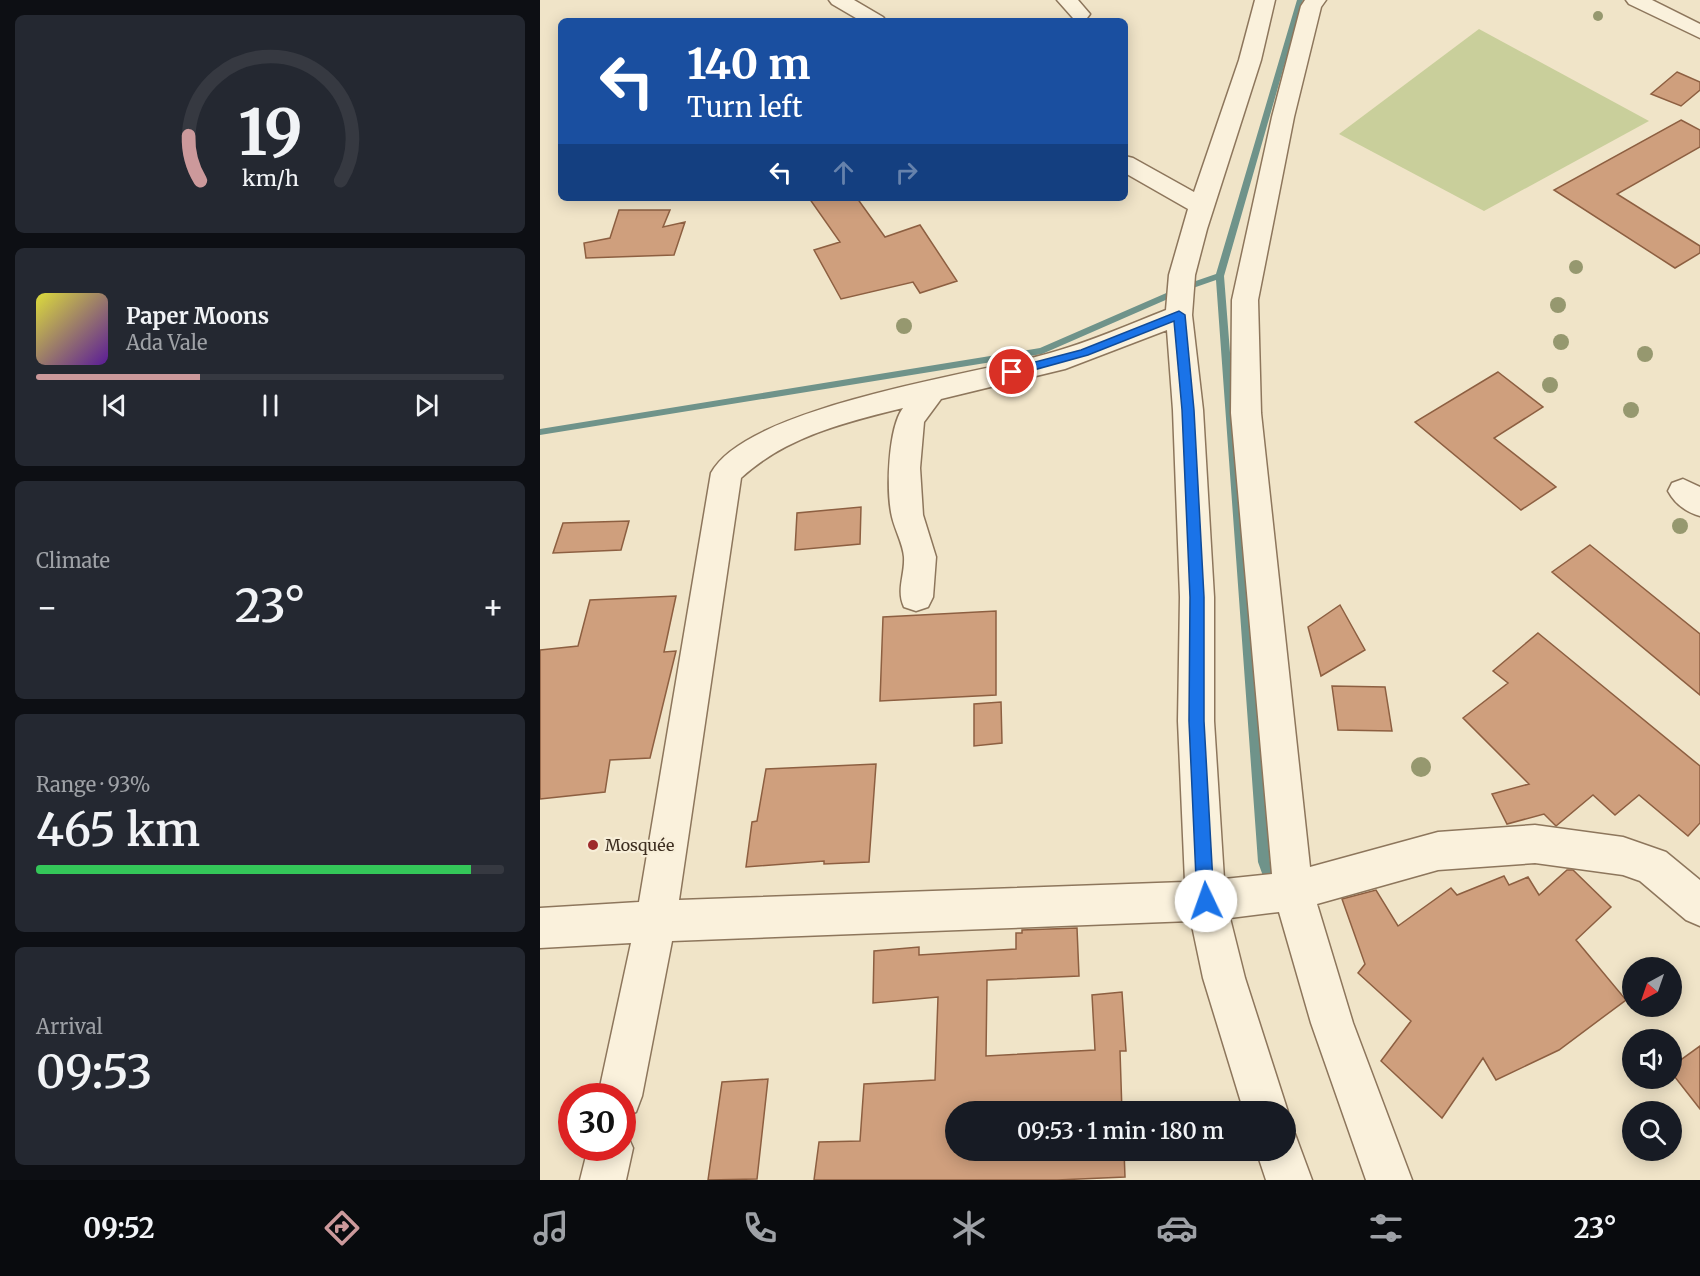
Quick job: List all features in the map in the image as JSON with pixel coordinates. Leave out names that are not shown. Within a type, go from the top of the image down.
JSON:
[{"type":"street","points":[[839,0],[871,18]]},
{"type":"street","points":[[1263,1101],[1224,978],[1206,901],[1196,721],[1197,585],[1180,296],[1201,206],[1250,60],[1265,0]]},
{"type":"street","points":[[1316,0],[1311,6],[1283,117],[1245,300],[1245,412],[1293,891],[1332,1023],[1389,1180]]},
{"type":"street","points":[[1636,0],[1700,32]]},
{"type":"street","points":[[1128,164],[1201,206]]},
{"type":"street","points":[[623,1083],[656,921],[726,473],[735,461],[748,451],[797,429],[844,413],[1053,363],[1180,296]]},
{"type":"street","points":[[916,597],[920,557],[907,515],[905,468],[910,420],[931,392]]},
{"type":"street","points":[[540,928],[656,921],[1206,901],[1293,891],[1438,851],[1535,844],[1623,856],[1652,866],[1700,906]]},
{"type":"street","points":[[603,1180],[607,1161]]},
{"type":"street","points":[[1283,1161],[1289,1180]]},
{"type":"green space","points":[[1479,29],[1649,121],[1484,211],[1339,134]]},
{"type":"building","points":[[1677,72],[1700,82],[1700,90],[1681,106],[1651,94]]},
{"type":"building","points":[[1681,120],[1700,130],[1700,147],[1617,194],[1700,246],[1700,253],[1675,268],[1554,190]]},
{"type":"building","points":[[811,201],[859,201],[885,237],[920,225],[957,281],[920,293],[913,282],[841,299],[814,250],[840,242]]},
{"type":"building","points":[[619,210],[670,210],[663,227],[685,222],[674,255],[586,258],[584,243],[610,238]]},
{"type":"building","points":[[1498,372],[1543,407],[1494,438],[1556,487],[1521,510],[1415,422]]},
{"type":"building","points":[[861,507],[860,544],[795,550],[797,513]]},
{"type":"building","points":[[629,521],[621,550],[553,553],[563,523]]},
{"type":"building","points":[[1590,545],[1700,634],[1700,695],[1552,572]]},
{"type":"building","points":[[676,596],[664,652],[676,651],[650,758],[610,760],[605,792],[540,799],[540,650],[578,646],[590,600]]},
{"type":"building","points":[[1340,605],[1365,650],[1321,676],[1308,627]]},
{"type":"building","points":[[996,611],[996,695],[880,701],[883,617]]},
{"type":"building","points":[[1538,633],[1700,766],[1700,823],[1688,836],[1639,795],[1615,815],[1593,795],[1556,826],[1544,814],[1507,824],[1492,794],[1529,784],[1463,718],[1508,683],[1493,671]]},
{"type":"building","points":[[1332,686],[1385,687],[1392,731],[1338,730]]},
{"type":"building","points":[[1001,702],[1002,743],[974,746],[974,704]]},
{"type":"building","points":[[876,764],[869,862],[824,864],[824,861],[746,867],[752,822],[757,821],[766,769]]},
{"type":"building","points":[[1567,870],[1573,870],[1611,907],[1576,940],[1622,995],[1622,1003],[1559,1050],[1496,1080],[1483,1058],[1442,1118],[1381,1061],[1411,1021],[1358,973],[1365,964],[1342,899],[1376,890],[1398,926],[1451,888],[1457,895],[1504,876],[1509,885],[1528,877],[1539,895]]},
{"type":"building","points":[[1077,928],[1079,976],[987,980],[986,1056],[1095,1050],[1092,995],[1122,992],[1126,1051],[1120,1051],[1122,1101],[945,1101],[945,1161],[1124,1161],[1125,1177],[1057,1180],[814,1180],[819,1142],[860,1141],[864,1084],[935,1080],[938,997],[873,1003],[874,951],[919,947],[919,955],[1016,949],[1016,933],[1022,933],[1022,930]]},
{"type":"building","points":[[1700,1046],[1700,1109],[1682,1086],[1682,1059]]},
{"type":"building","points":[[768,1079],[757,1179],[708,1180],[722,1082]]},
{"type":"waterway","points":[[1220,276],[1300,0]]},
{"type":"waterway","points":[[540,432],[1042,351],[1190,286],[1220,276]]},
{"type":"waterway","points":[[1220,276],[1264,862],[1272,886]]},
{"type":"place","name":"Mosquée","points":[[593,845]]},
{"type":"route","points":[[1012,372],[1084,353],[1179,315],[1188,410],[1197,597],[1196,721],[1206,901]]}]
